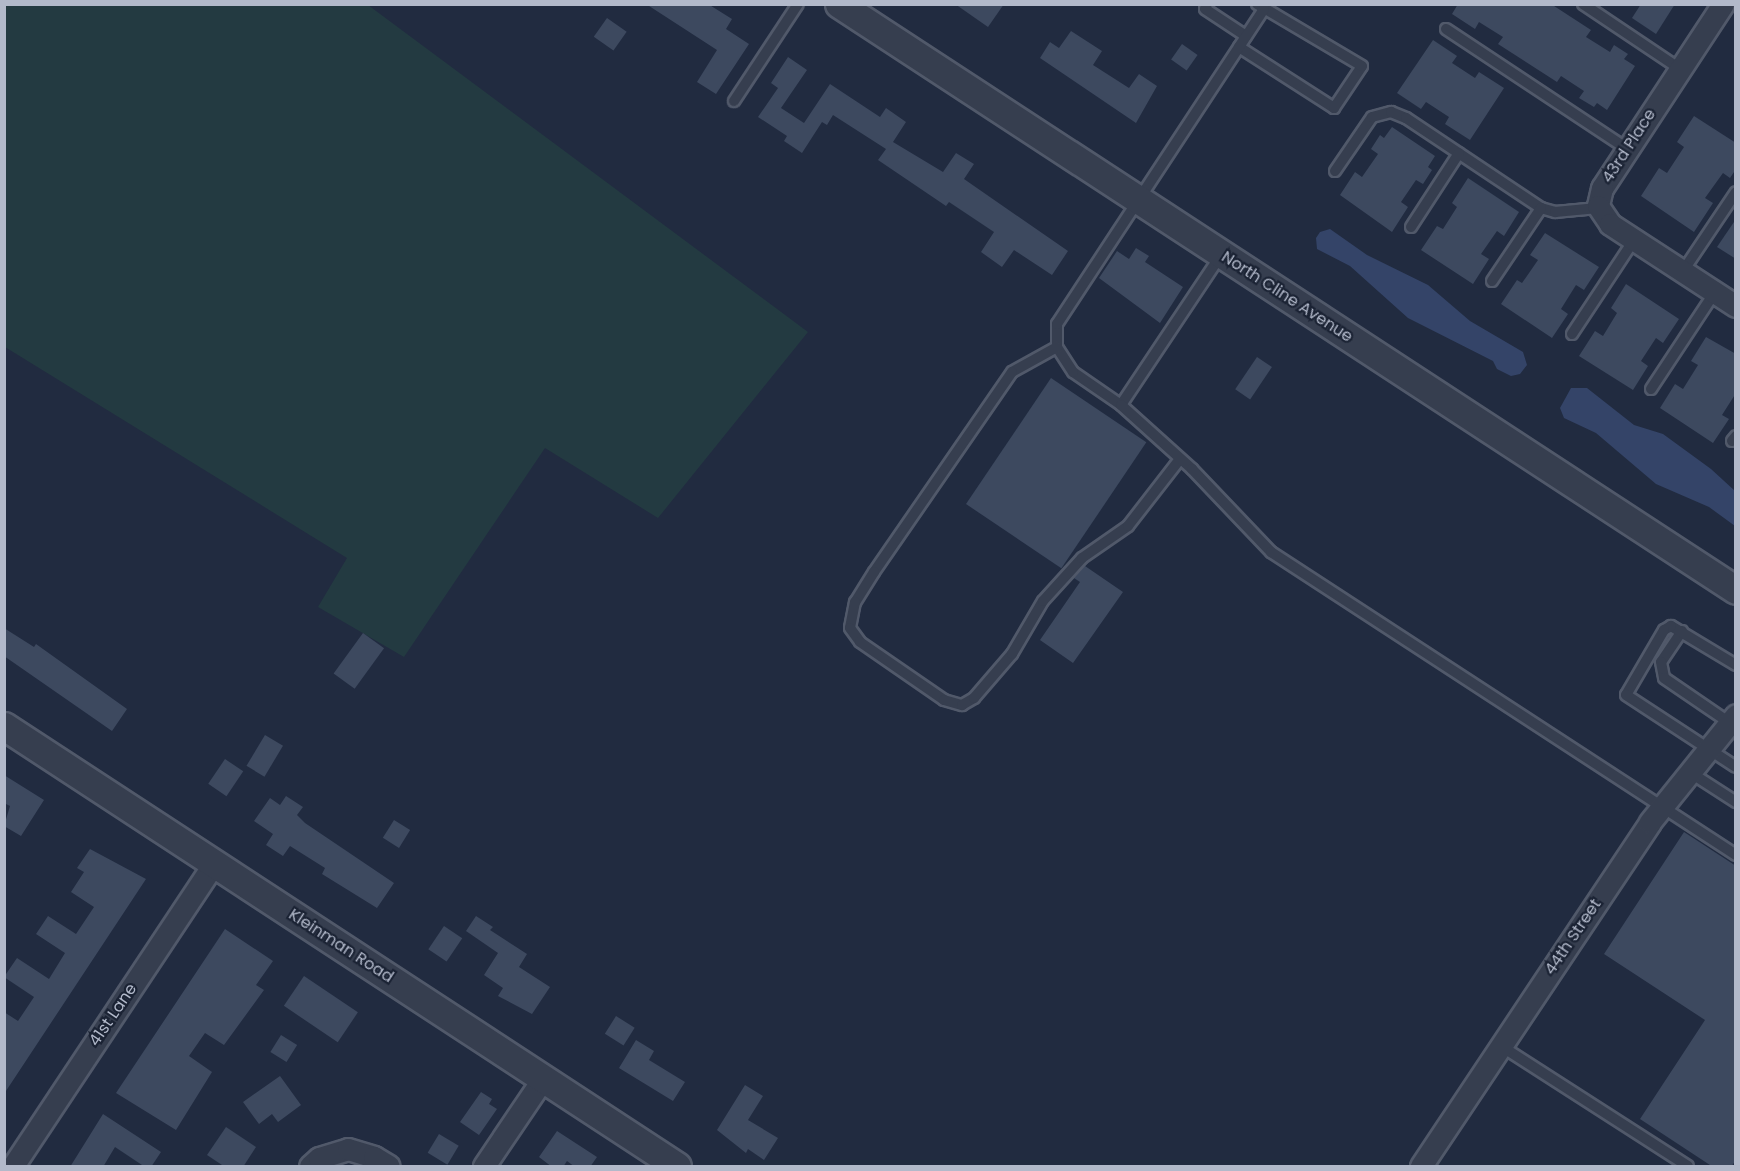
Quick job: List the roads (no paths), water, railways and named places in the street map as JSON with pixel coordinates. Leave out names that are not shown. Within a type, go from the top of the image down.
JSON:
[{"type":"street","name":"North Cline Avenue","points":[[839,4],[1736,590]]},
{"type":"street","name":"43rd Place","points":[[1598,208],[1602,188],[1723,4]]},
{"type":"street","points":[[1598,208],[1604,219],[1736,306]]},
{"type":"street","name":"44th Street","points":[[1421,1167],[1661,808],[1733,719]]},
{"type":"street","name":"Kleinman Road","points":[[4,726],[544,1077],[677,1167]]},
{"type":"street","name":"41st Lane","points":[[13,1167],[214,864]]},
{"type":"street","points":[[484,1167],[544,1077]]},
{"type":"street","points":[[310,1167],[319,1158],[348,1149],[374,1157],[389,1167]]},
{"type":"lane","points":[[734,101],[798,4]]},
{"type":"lane","points":[[1207,4],[1205,9],[1246,36]]},
{"type":"lane","points":[[1582,4],[1680,69]]},
{"type":"lane","points":[[1239,46],[1334,108],[1362,66],[1309,32],[1260,7],[1246,36],[1239,46],[1057,324],[1057,347],[1072,372],[1121,405],[1180,459],[1271,552],[1736,855]]},
{"type":"lane","points":[[1446,29],[1627,148]]},
{"type":"lane","points":[[1335,171],[1366,123],[1384,111],[1398,113],[1541,208],[1555,212],[1598,208]]},
{"type":"lane","points":[[1411,227],[1459,153]]},
{"type":"lane","points":[[1683,271],[1736,192]]},
{"type":"lane","points":[[1492,281],[1541,208]]},
{"type":"lane","points":[[1572,334],[1634,240]]},
{"type":"lane","points":[[1121,405],[1221,255]]},
{"type":"lane","points":[[1651,389],[1715,292]]},
{"type":"lane","points":[[1057,347],[1012,372],[873,572],[855,602],[850,628],[860,642],[944,700],[962,705],[974,698],[1012,654],[1043,601],[1082,558],[1128,526],[1180,459]]},
{"type":"lane","points":[[1736,665],[1671,626],[1664,630],[1626,695],[1736,767]]},
{"type":"lane","points":[[1682,631],[1661,662],[1664,678],[1733,719]]},
{"type":"lane","points":[[1690,773],[1736,802]]},
{"type":"lane","points":[[1501,1046],[1688,1167]]},
{"type":"water","points":[[1330,229],[1367,255],[1428,285],[1470,321],[1523,352],[1527,365],[1520,374],[1511,376],[1497,369],[1493,361],[1408,318],[1350,266],[1317,249],[1316,238],[1320,232]]},
{"type":"water","points":[[1571,388],[1587,388],[1634,425],[1663,434],[1711,469],[1735,491],[1735,526],[1709,507],[1656,484],[1596,433],[1564,418],[1560,408]]}]
